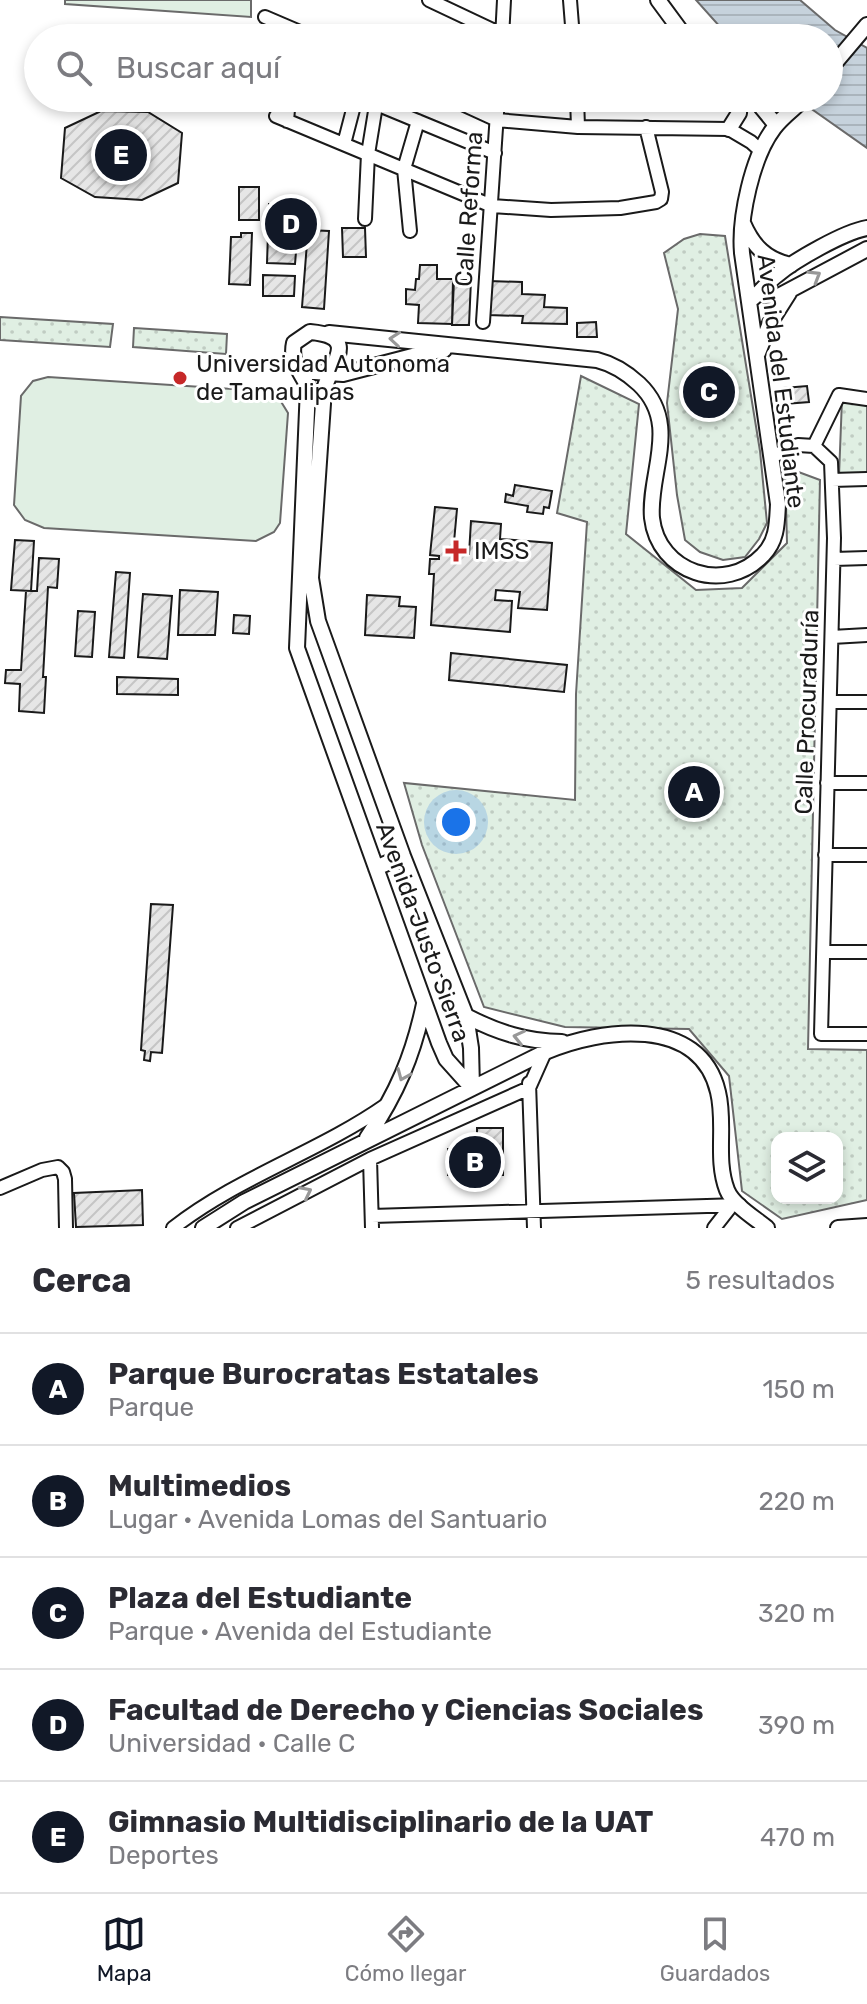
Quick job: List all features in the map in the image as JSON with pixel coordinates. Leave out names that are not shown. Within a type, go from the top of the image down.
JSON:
[{"type":"main road","points":[[658,0],[676,24]]},
{"type":"main road","points":[[843,53],[867,25]]},
{"type":"main road","points":[[729,129],[739,112]]},
{"type":"main road","points":[[772,112],[782,120]]},
{"type":"main road","name":"Avenida del Estudiante","points":[[461,348],[597,360],[622,370],[645,390],[655,406],[660,425],[652,520],[663,548],[672,559],[695,574],[710,577],[736,572],[762,556],[773,540],[778,504],[757,357],[756,297],[742,253],[742,223],[761,151],[790,112]]},
{"type":"main road","points":[[742,223],[756,248],[769,258],[791,265]]},
{"type":"main road","points":[[756,297],[773,277],[791,265],[867,228]]},
{"type":"main road","points":[[756,297],[777,297],[867,249]]},
{"type":"main road","points":[[757,357],[770,323],[790,291]]},
{"type":"main road","name":"Avenida Justo Sierra","points":[[310,332],[328,333],[337,341],[339,351],[338,362],[329,373],[322,406],[312,598],[403,856],[466,1016],[472,1088],[446,1059],[297,648],[308,387],[293,361],[294,343],[310,332]]},
{"type":"main road","points":[[328,333],[461,348]]},
{"type":"main road","points":[[301,371],[343,374],[428,352],[461,348]]},
{"type":"main road","points":[[376,868],[403,856]]},
{"type":"main road","points":[[366,1139],[392,1101],[413,1048],[424,1003]]},
{"type":"main road","points":[[466,1016],[518,1038],[546,1042],[575,1041]]},
{"type":"main road","points":[[204,1228],[244,1202],[366,1139],[545,1052],[598,1035],[627,1032],[681,1043],[701,1057],[712,1074],[719,1095],[722,1174],[728,1194],[736,1205],[767,1228]]},
{"type":"main road","points":[[838,1228],[865,1225]]},
{"type":"street","points":[[503,24],[504,0]]},
{"type":"street","points":[[570,0],[572,24]]},
{"type":"street","points":[[433,1],[478,24]]},
{"type":"street","points":[[265,17],[278,24]]},
{"type":"street","points":[[283,112],[281,118],[492,206],[551,210],[620,208],[661,199],[662,192],[646,127]]},
{"type":"street","points":[[344,144],[353,112]]},
{"type":"street","points":[[365,219],[368,154],[375,112]]},
{"type":"street","points":[[400,112],[495,153]]},
{"type":"street","points":[[480,112],[497,120],[578,127],[729,129],[761,151]]},
{"type":"street","name":"Calle Reforma","points":[[483,322],[497,112]]},
{"type":"street","points":[[577,112],[578,127]]},
{"type":"street","points":[[410,231],[404,169],[418,121]]},
{"type":"street","points":[[771,457],[798,445],[814,446],[839,395],[867,399]]},
{"type":"street","name":"Calle Procuraduría","points":[[814,446],[831,462],[834,559],[821,1034],[867,1034]]},
{"type":"street","points":[[832,480],[867,479]]},
{"type":"street","points":[[834,559],[867,558]]},
{"type":"street","points":[[832,637],[867,635]]},
{"type":"street","points":[[831,702],[867,702]]},
{"type":"street","points":[[827,783],[867,783]]},
{"type":"street","points":[[825,855],[867,855]]},
{"type":"street","points":[[824,952],[867,952]]},
{"type":"street","points":[[237,1228],[370,1159],[529,1088],[545,1052]]},
{"type":"street","points":[[528,1060],[534,1228]]},
{"type":"street","points":[[173,1228],[267,1170],[369,1117],[392,1101]]},
{"type":"street","points":[[326,1139],[333,1157]]},
{"type":"street","points":[[370,1159],[372,1222],[457,1213],[736,1205]]},
{"type":"street","points":[[1,1186],[58,1167],[65,1179],[66,1228]]},
{"type":"street","points":[[714,1228],[736,1205]]},
{"type":"street","points":[[457,1213],[457,1228]]},
{"type":"green space","points":[[65,0],[251,0],[251,17],[65,4]]},
{"type":"green space","points":[[700,234],[725,236],[760,451],[767,523],[745,557],[723,560],[700,552],[685,540],[667,403],[678,309],[664,253],[684,239]]},
{"type":"green space","points":[[0,317],[113,324],[110,347],[0,340]]},
{"type":"green space","points":[[134,328],[227,334],[226,354],[133,347]]},
{"type":"green space","points":[[581,376],[639,404],[626,534],[696,590],[742,588],[787,543],[785,467],[820,480],[808,1049],[867,1050],[867,1200],[782,1219],[742,1191],[729,1076],[689,1029],[565,1027],[484,1007],[422,845],[404,783],[575,800],[576,694],[587,522],[557,513]]},
{"type":"green space","points":[[48,377],[262,391],[280,400],[288,413],[280,523],[274,532],[256,541],[44,528],[25,520],[14,505],[21,396],[33,381]]},
{"type":"green space","points":[[842,399],[867,400],[867,475],[839,476]]},
{"type":"shaded area","points":[[696,0],[800,0],[828,24],[717,24]]},
{"type":"shaded area","points":[[843,34],[867,48],[867,148],[816,112],[843,112]]},
{"type":"building","points":[[99,112],[148,112],[182,133],[178,183],[142,200],[95,197],[61,178],[65,128]]},
{"type":"building","points":[[239,187],[259,187],[259,220],[239,220]]},
{"type":"building","points":[[269,204],[291,204],[290,252],[296,252],[295,264],[267,263]]},
{"type":"building","points":[[342,228],[365,228],[366,257],[343,257]]},
{"type":"building","points":[[308,230],[329,231],[324,309],[302,307]]},
{"type":"building","points":[[241,233],[252,233],[250,285],[229,284],[231,237],[241,237]]},
{"type":"building","points":[[420,265],[437,265],[437,279],[453,279],[452,324],[418,323],[419,305],[406,304],[406,289],[415,290]]},
{"type":"building","points":[[263,275],[295,276],[294,296],[263,296]]},
{"type":"building","points":[[454,280],[471,280],[469,325],[452,325]]},
{"type":"building","points":[[489,281],[522,282],[522,294],[545,295],[544,307],[567,308],[567,324],[522,323],[523,316],[488,315]]},
{"type":"building","points":[[596,322],[597,337],[577,337],[577,323]]},
{"type":"building","points":[[807,386],[809,402],[785,404],[784,388]]},
{"type":"building","points":[[515,485],[552,491],[549,508],[544,507],[543,514],[527,512],[528,506],[505,502],[506,494],[513,496]]},
{"type":"building","points":[[435,507],[457,509],[453,553],[469,554],[471,521],[501,524],[500,539],[552,543],[547,610],[518,608],[520,592],[496,590],[495,600],[512,601],[510,632],[431,625],[434,574],[429,574],[430,559],[439,559],[439,556],[430,555]]},
{"type":"building","points":[[15,540],[34,541],[31,591],[11,590]]},
{"type":"building","points":[[39,558],[59,559],[57,588],[48,587],[44,713],[19,711],[20,684],[5,683],[6,670],[21,670],[26,591],[37,591]]},
{"type":"building","points":[[116,572],[130,573],[124,658],[109,657]]},
{"type":"building","points":[[180,590],[218,592],[215,635],[178,635]]},
{"type":"building","points":[[143,594],[172,596],[167,659],[138,657]]},
{"type":"building","points":[[367,595],[400,597],[399,606],[416,607],[414,638],[365,635]]},
{"type":"building","points":[[78,611],[95,612],[92,657],[75,656]]},
{"type":"building","points":[[234,615],[250,616],[249,634],[233,633]]},
{"type":"building","points":[[451,653],[567,665],[564,692],[449,680]]},
{"type":"building","points":[[117,677],[178,679],[178,695],[117,694]]},
{"type":"building","points":[[151,904],[173,905],[162,1053],[151,1052],[150,1061],[144,1060],[145,1051],[141,1050]]},
{"type":"building","points":[[477,1128],[503,1128],[503,1175],[448,1175],[448,1149],[477,1149]]},
{"type":"building","points":[[142,1190],[143,1225],[76,1227],[74,1193]]},
{"type":"place","name":"Gimnasio Multidisciplinario de la UAT","points":[[121,155]]},
{"type":"place","name":"Facultad de Derecho y Ciencias Sociales","points":[[291,224]]},
{"type":"place","name":"Universidad Autonoma de Tamaulipas","points":[[180,378]]},
{"type":"place","name":"Plaza del Estudiante","points":[[709,392]]},
{"type":"place","name":"IMSS","points":[[456,551]]},
{"type":"place","name":"Parque Burocratas Estatales","points":[[694,792]]},
{"type":"place","name":"Multimedios","points":[[475,1162]]}]
